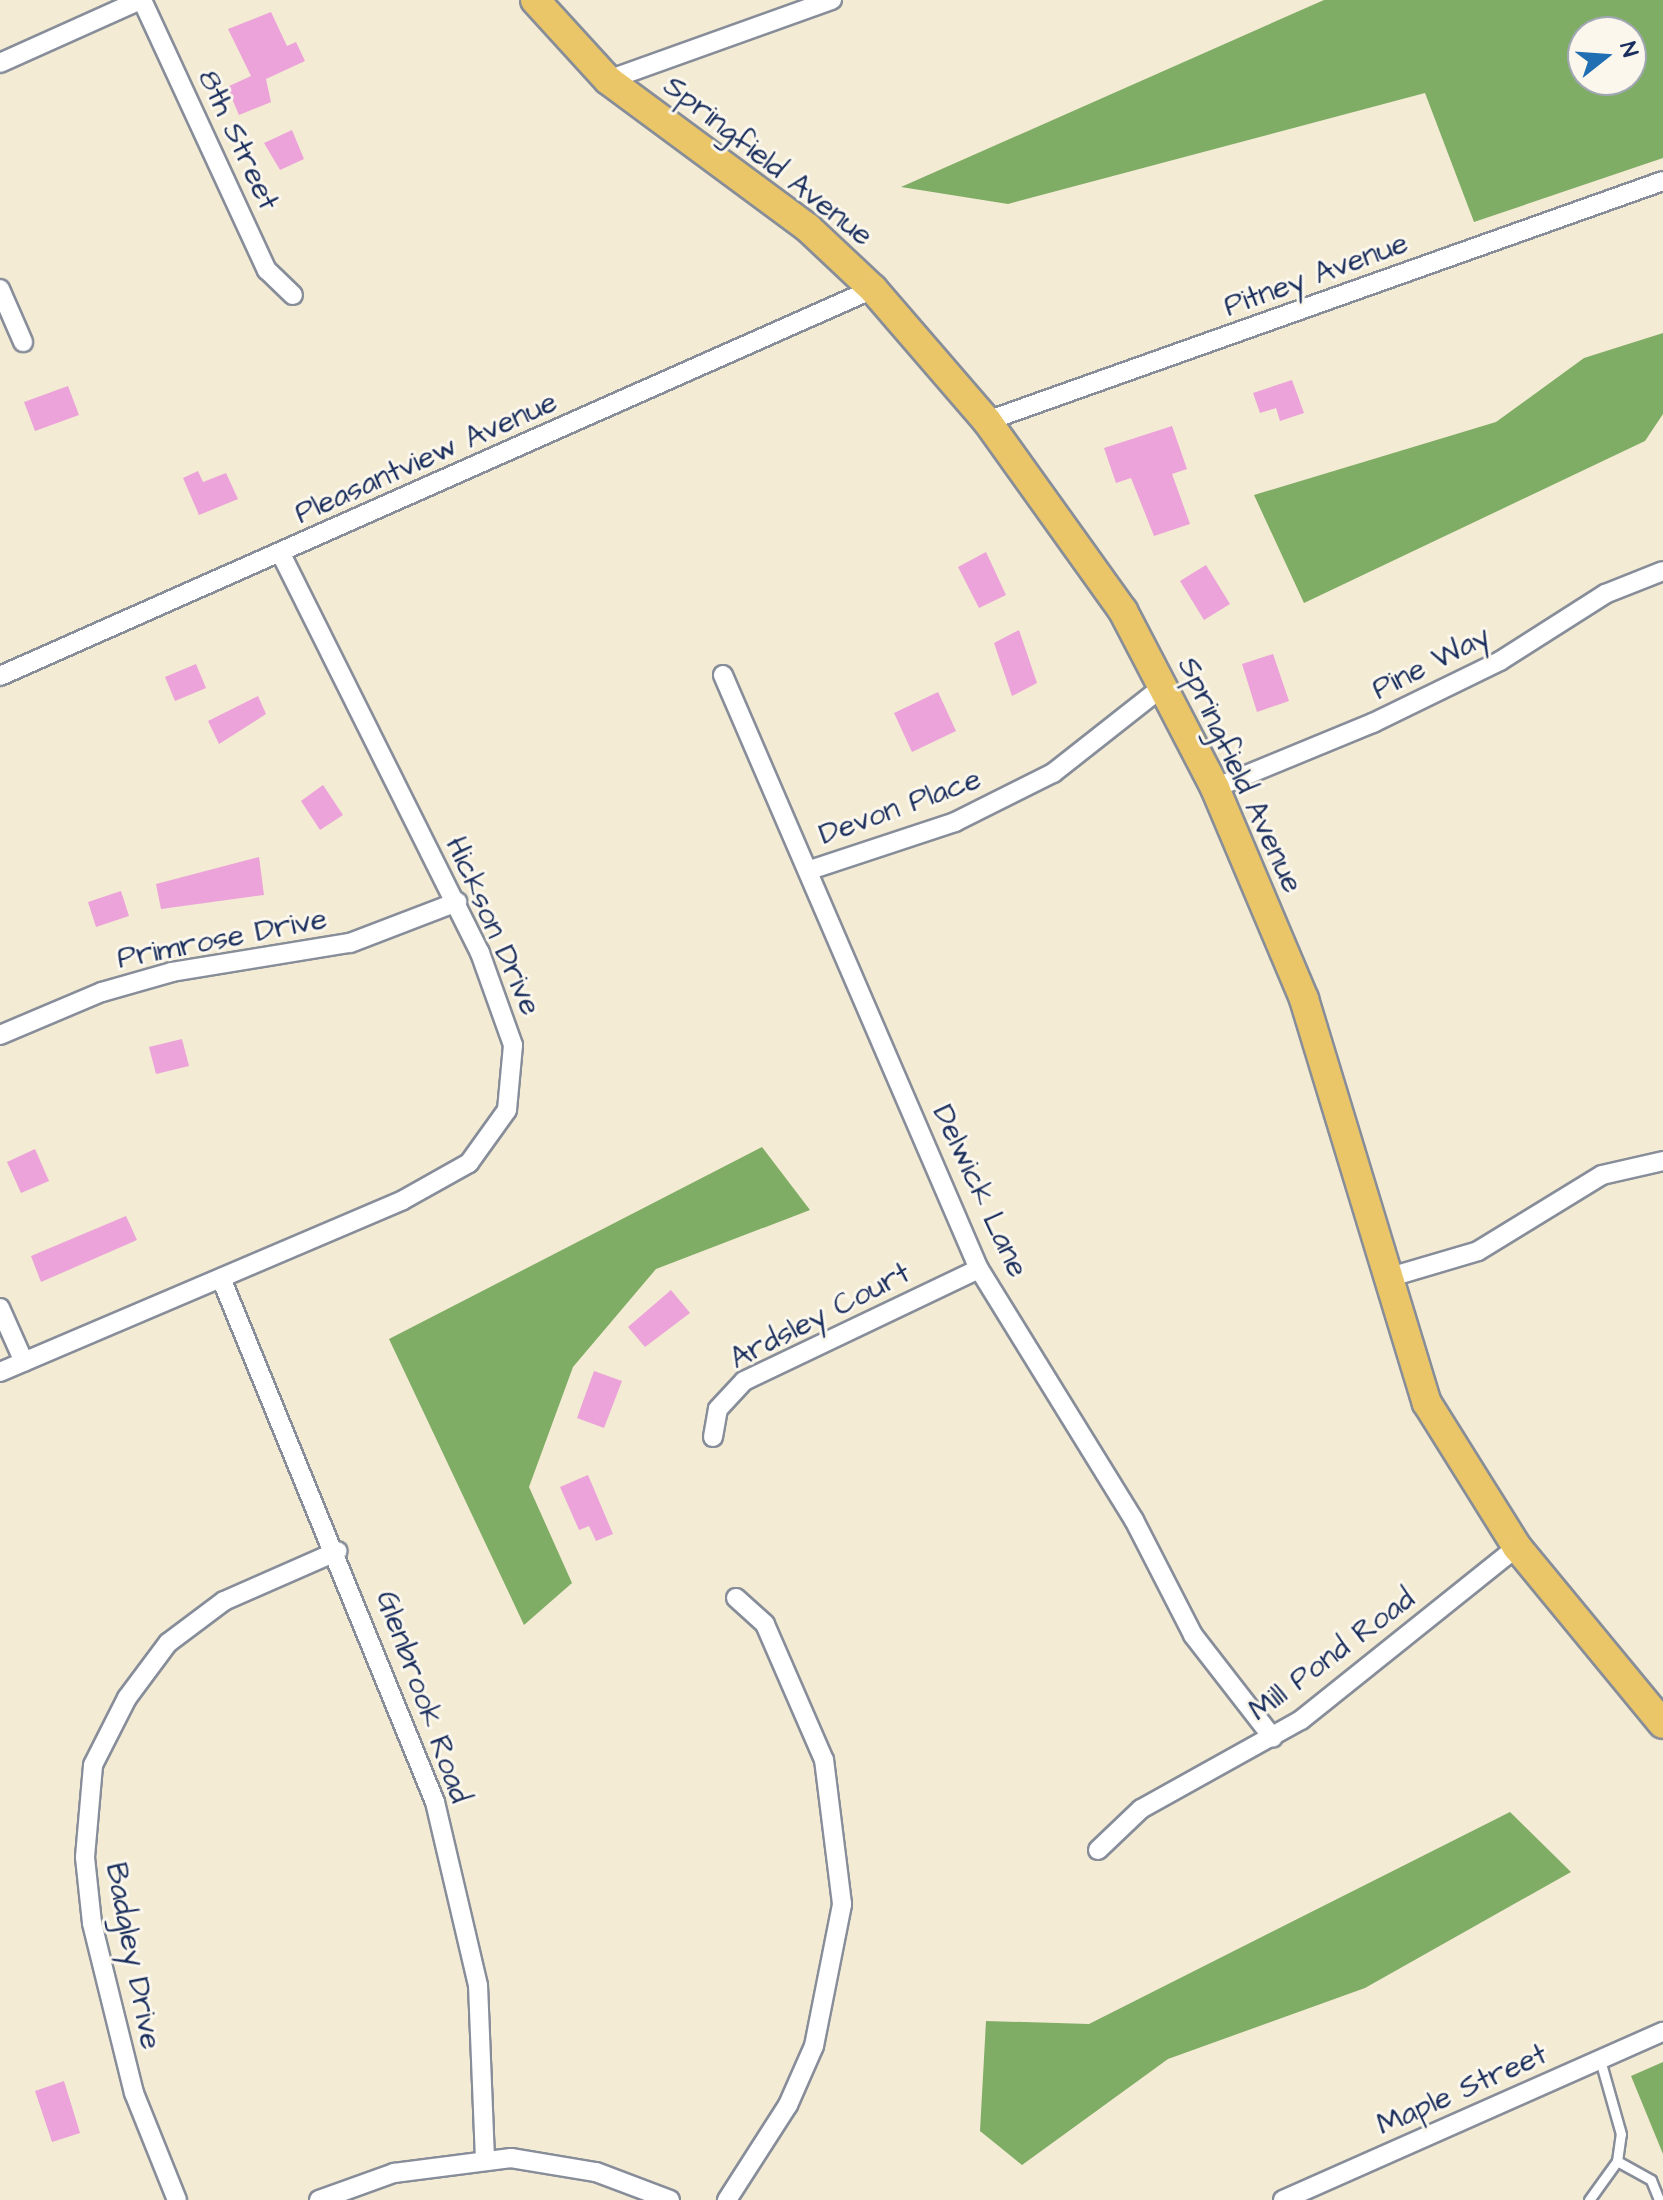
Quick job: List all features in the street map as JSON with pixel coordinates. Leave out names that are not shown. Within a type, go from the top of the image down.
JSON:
[{"type":"main road","name":"Springfield Avenue","points":[[535,0],[608,80],[808,228],[873,289],[987,421],[1115,599],[1165,685],[1215,788],[1304,999],[1427,1403],[1517,1547],[1663,1724]]},
{"type":"street","points":[[1,60],[141,0]]},
{"type":"street","name":"8th Street","points":[[141,0],[267,270],[293,295]]},
{"type":"street","points":[[608,80],[832,0]]},
{"type":"street","name":"Pitney Avenue","points":[[987,421],[1663,181]]},
{"type":"street","points":[[0,289],[23,342]]},
{"type":"street","name":"Pleasantview Avenue","points":[[0,676],[873,289]]},
{"type":"street","name":"Hickson Drive","points":[[0,1372],[403,1200],[485,1148],[513,1089],[513,1045],[457,902],[281,553]]},
{"type":"street","name":"Pine Way","points":[[1215,788],[1373,723],[1500,661],[1605,594],[1663,571]]},
{"type":"street","name":"Delwick Lane","points":[[723,675],[810,870],[979,1269],[1134,1520],[1193,1635],[1273,1738]]},
{"type":"street","name":"Devon Place","points":[[810,870],[955,822],[1053,773],[1165,685]]},
{"type":"street","name":"Primrose Drive","points":[[0,1035],[102,992],[172,972],[350,943],[457,902]]},
{"type":"street","points":[[1387,1278],[1478,1251],[1602,1175],[1663,1161]]},
{"type":"street","name":"Ardsley Court","points":[[713,1437],[718,1409],[744,1381],[979,1269]]},
{"type":"street","name":"Glenbrook Road","points":[[221,1278],[338,1551],[435,1802],[462,1909],[486,2067],[485,2158]]},
{"type":"street","points":[[0,1308],[24,1362]]},
{"type":"street","name":"Mill Pond Road","points":[[1098,1850],[1141,1809],[1273,1738],[1517,1547]]},
{"type":"street","name":"Badgley Drive","points":[[177,2200],[134,2093],[92,1923],[85,1857],[93,1765],[127,1698],[168,1643],[224,1601],[338,1551]]},
{"type":"street","points":[[727,2200],[788,2105],[814,2046],[842,1904],[824,1760],[765,1624],[736,1598]]},
{"type":"street","name":"Maple Street","points":[[1283,2200],[1305,2196],[1663,2032]]},
{"type":"street","points":[[319,2200],[394,2173],[485,2158],[596,2172],[670,2200]]},
{"type":"lane","points":[[1589,2200],[1617,2161],[1617,2108],[1600,2059]]},
{"type":"lane","points":[[1617,2161],[1651,2180],[1659,2200]]},
{"type":"green space","points":[[1324,0],[1663,0],[1663,158],[1474,222],[1425,93],[1008,204],[901,187]]},
{"type":"green space","points":[[1663,333],[1663,414],[1645,441],[1304,603],[1254,495],[1496,422],[1584,358]]},
{"type":"green space","points":[[762,1147],[810,1210],[656,1269],[573,1367],[529,1487],[572,1583],[524,1625],[389,1339]]},
{"type":"green space","points":[[1510,1812],[1571,1872],[1365,1988],[1168,2059],[1022,2165],[980,2131],[986,2021],[1089,2024]]},
{"type":"green space","points":[[1663,2062],[1663,2154],[1631,2076]]},
{"type":"building","points":[[271,12],[287,46],[296,42],[305,61],[266,79],[271,102],[239,115],[227,87],[251,76],[228,29]]},
{"type":"building","points":[[292,130],[304,159],[280,170],[264,143]]},
{"type":"building","points":[[1292,380],[1304,413],[1280,421],[1276,408],[1260,413],[1253,393]]},
{"type":"building","points":[[68,386],[79,415],[35,431],[24,402]]},
{"type":"building","points":[[1172,426],[1187,469],[1172,474],[1190,524],[1154,536],[1131,478],[1116,483],[1104,448]]},
{"type":"building","points":[[198,471],[203,482],[226,473],[238,499],[199,515],[183,478]]},
{"type":"building","points":[[986,552],[1006,595],[979,608],[958,567]]},
{"type":"building","points":[[1206,565],[1230,604],[1204,620],[1180,581]]},
{"type":"building","points":[[1019,630],[1037,683],[1012,696],[994,643]]},
{"type":"building","points":[[1273,654],[1289,701],[1257,712],[1242,664]]},
{"type":"building","points":[[196,664],[206,688],[175,701],[165,677]]},
{"type":"building","points":[[938,692],[956,731],[912,752],[894,713]]},
{"type":"building","points":[[258,696],[266,714],[219,744],[208,721]]},
{"type":"building","points":[[323,785],[343,815],[320,830],[301,801]]},
{"type":"building","points":[[259,857],[264,895],[161,909],[156,884]]},
{"type":"building","points":[[121,891],[129,916],[96,927],[88,902]]},
{"type":"building","points":[[182,1039],[189,1066],[156,1074],[149,1047]]},
{"type":"building","points":[[35,1149],[49,1181],[21,1193],[7,1162]]},
{"type":"building","points":[[126,1216],[137,1240],[41,1282],[31,1256]]},
{"type":"building","points":[[671,1290],[690,1313],[645,1347],[628,1327]]},
{"type":"building","points":[[594,1371],[622,1381],[604,1428],[577,1418]]},
{"type":"building","points":[[588,1475],[613,1534],[596,1541],[589,1526],[579,1530],[560,1487]]},
{"type":"building","points":[[64,2081],[80,2133],[52,2142],[35,2091]]}]
